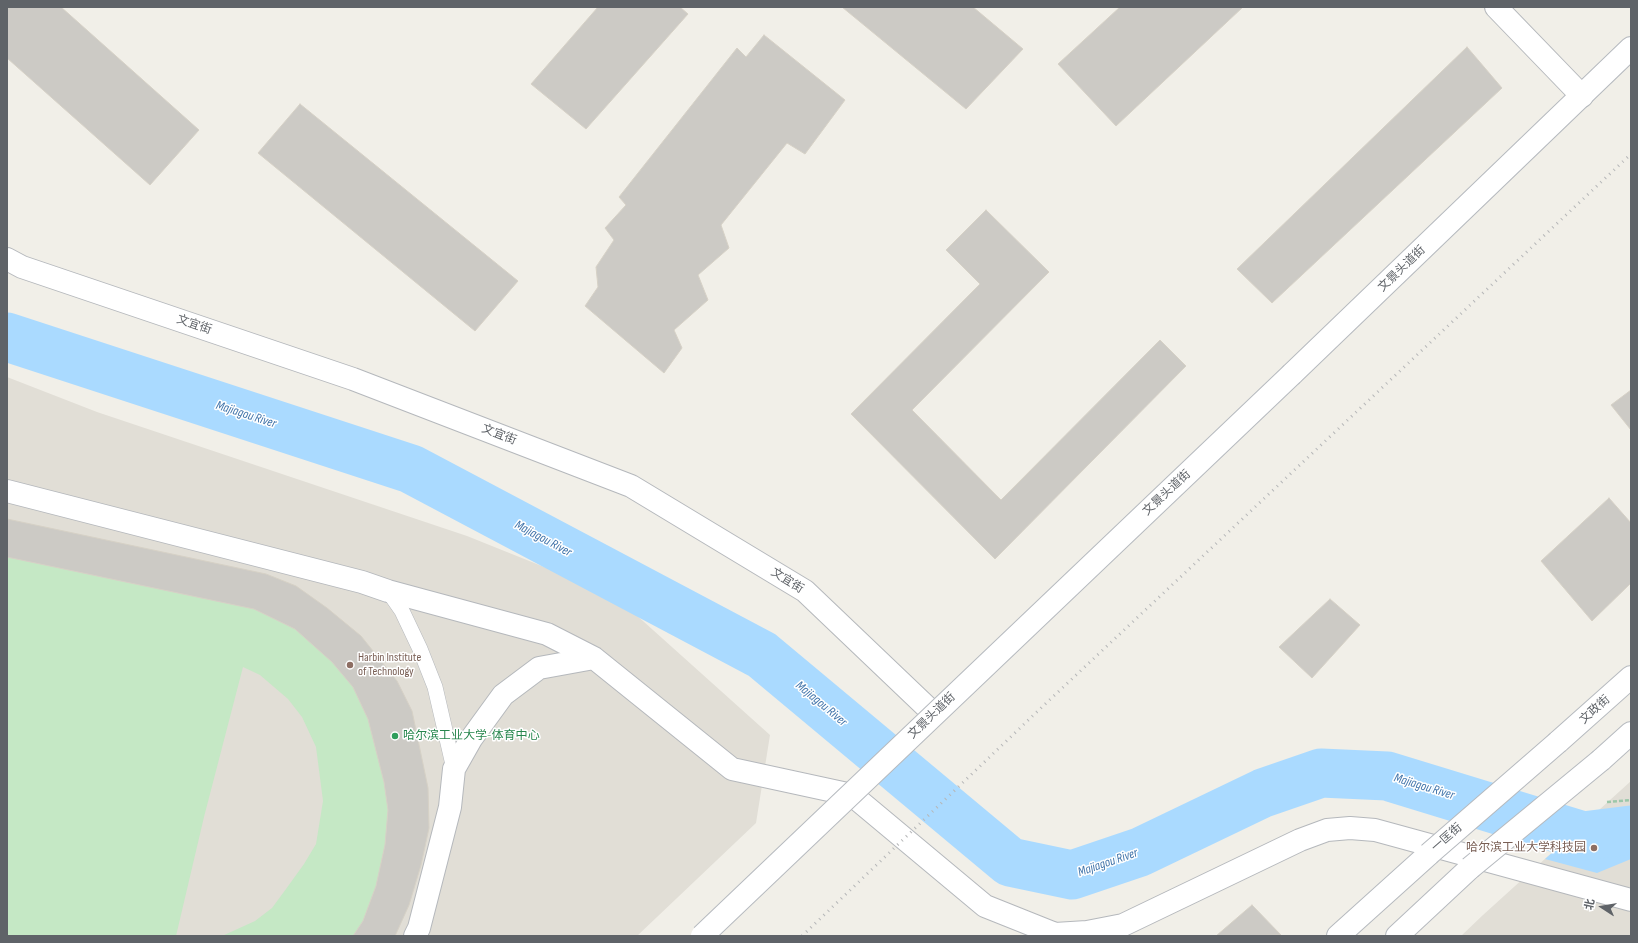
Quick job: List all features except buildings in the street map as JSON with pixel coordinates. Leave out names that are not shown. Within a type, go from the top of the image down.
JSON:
[{"type":"street","points":[[1496,7],[1582,96]]},
{"type":"street","name":"文景头道街","points":[[702,936],[1292,374],[1631,48]]},
{"type":"street","name":"文宜街","points":[[7,259],[30,270],[352,379],[631,486],[805,591],[934,714]]},
{"type":"street","points":[[7,491],[362,582],[388,591],[547,634],[594,658],[732,769],[852,795],[985,906],[1055,934],[1087,932],[1123,925],[1300,840],[1328,830],[1350,828],[1375,830],[1631,900]]},
{"type":"street","points":[[415,936],[419,928],[450,807],[454,769],[471,739],[503,695],[539,668],[594,658]]},
{"type":"street","name":"文政街","points":[[1558,742],[1631,677]]},
{"type":"street","points":[[1397,936],[1470,868],[1601,760],[1631,732]]},
{"type":"street","name":"一匡街","points":[[1338,936],[1429,854],[1558,742]]},
{"type":"lane","points":[[388,591],[402,611],[420,649],[435,687],[454,769]]},
{"type":"path","points":[[1607,802],[1631,800]]},
{"type":"shaded area","name":"Harbin Institute of Technology","points":[[7,377],[97,412],[467,536],[614,595],[770,735],[756,823],[637,936],[7,936]]},
{"type":"shaded area","name":"哈尔滨工业大学科技园","points":[[1631,781],[1631,936],[1461,936],[1483,915]]},
{"type":"green space","points":[[7,557],[254,609],[295,629],[332,662],[353,687],[368,719],[384,782],[388,810],[385,845],[376,886],[363,921],[353,936],[222,936],[255,921],[272,908],[304,864],[316,844],[323,801],[316,747],[302,717],[288,699],[260,675],[243,667],[204,817],[176,936],[7,936]]},
{"type":"water","points":[[1631,811],[1631,859],[1597,873],[1545,859],[1597,813]]},
{"type":"waterway","name":"Majiagou River","points":[[7,337],[411,469],[762,655],[1010,862],[1072,875],[1140,852],[1263,793],[1321,773],[1387,776],[1583,836],[1631,830]]},
{"type":"railway","points":[[802,936],[1041,708],[1631,154]]},
{"type":"place","name":"Harbin Institute of Technology","points":[[350,665]]},
{"type":"place","name":"哈尔滨工业大学-体育中心","points":[[395,736]]},
{"type":"place","name":"哈尔滨工业大学科技园","points":[[1594,848]]}]
